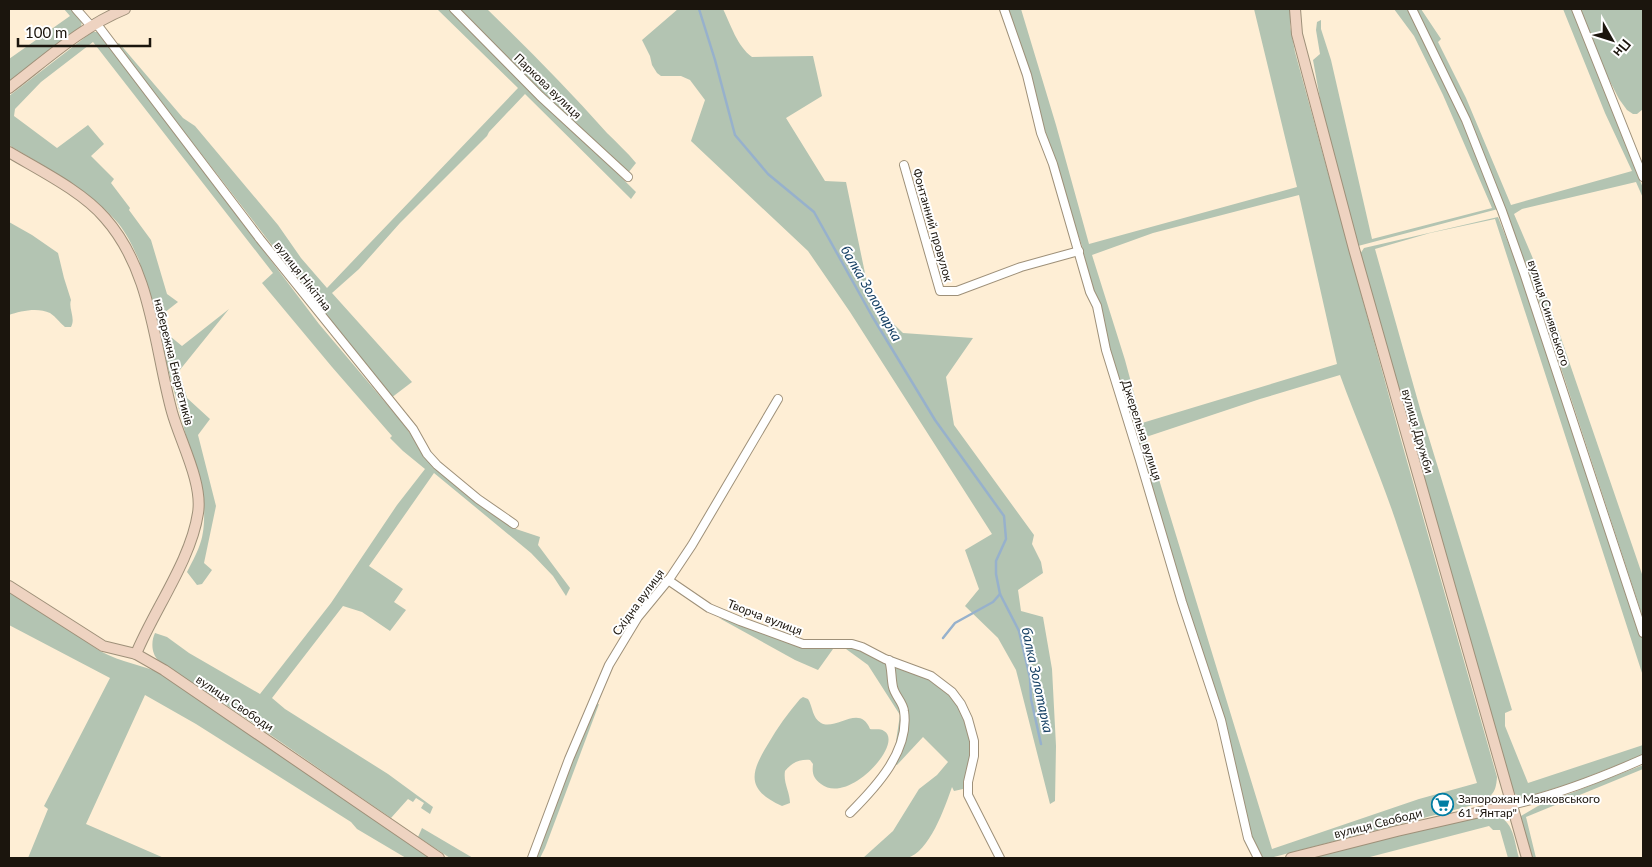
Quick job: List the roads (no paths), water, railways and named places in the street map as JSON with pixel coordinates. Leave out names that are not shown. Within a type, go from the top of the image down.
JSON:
[{"type":"street","name":"вулиця Нікітіна","points":[[76,9],[94,24],[260,239],[412,429],[427,454],[437,465],[478,499],[514,524]]},
{"type":"street","points":[[9,88],[94,24],[125,9]]},
{"type":"street","name":"Паркова вулиця","points":[[454,9],[540,96],[628,177]]},
{"type":"street","name":"Джерельна вулиця","points":[[1004,9],[1027,75],[1041,134],[1053,164],[1090,292],[1097,306],[1111,368],[1182,602],[1221,720],[1248,838],[1258,858]]},
{"type":"street","name":"вулиця Дружби","points":[[1295,9],[1297,34],[1354,249],[1527,858]]},
{"type":"street","name":"вулиця Синявського","points":[[1412,9],[1466,120],[1502,211],[1643,633]]},
{"type":"street","points":[[1576,9],[1643,177]]},
{"type":"street","name":"набережна Енергетиків","points":[[9,152],[82,197],[105,217],[126,245],[139,273],[172,412],[196,483],[199,511],[193,537],[145,632],[136,654]]},
{"type":"street","name":"Фонтанний провулок","points":[[904,165],[940,291],[957,291],[1021,267],[1079,250]]},
{"type":"street","name":"Східна вулиця","points":[[532,858],[608,665],[638,617],[668,580],[697,537],[778,399]]},
{"type":"street","name":"Творча вулиця","points":[[668,580],[709,608],[794,642],[852,644],[938,681],[952,692],[961,704],[974,741],[974,756],[968,782],[968,795],[1000,858]]},
{"type":"street","name":"вулиця Свободи","points":[[9,586],[103,646],[136,654],[164,670],[440,858]]},
{"type":"street","points":[[850,813],[865,798],[889,767],[895,758],[902,736],[903,705],[893,688],[889,660]]},
{"type":"street","name":"вулиця Свободи","points":[[1291,858],[1397,831],[1537,799],[1593,780],[1643,759]]},
{"type":"waterway","name":"балка Золотарка","points":[[699,9],[735,135],[768,174],[814,212],[872,316],[935,420],[1004,516],[1006,539],[996,561],[996,574],[1000,594],[1019,631],[1030,678],[1031,699],[1041,744]]},
{"type":"waterway","name":"балка Золотарка","points":[[943,638],[955,623],[993,602],[1000,594]]},
{"type":"place","name":"Запорожан Маяковського 61 \"Янтар\"","points":[[1442,805]]}]
